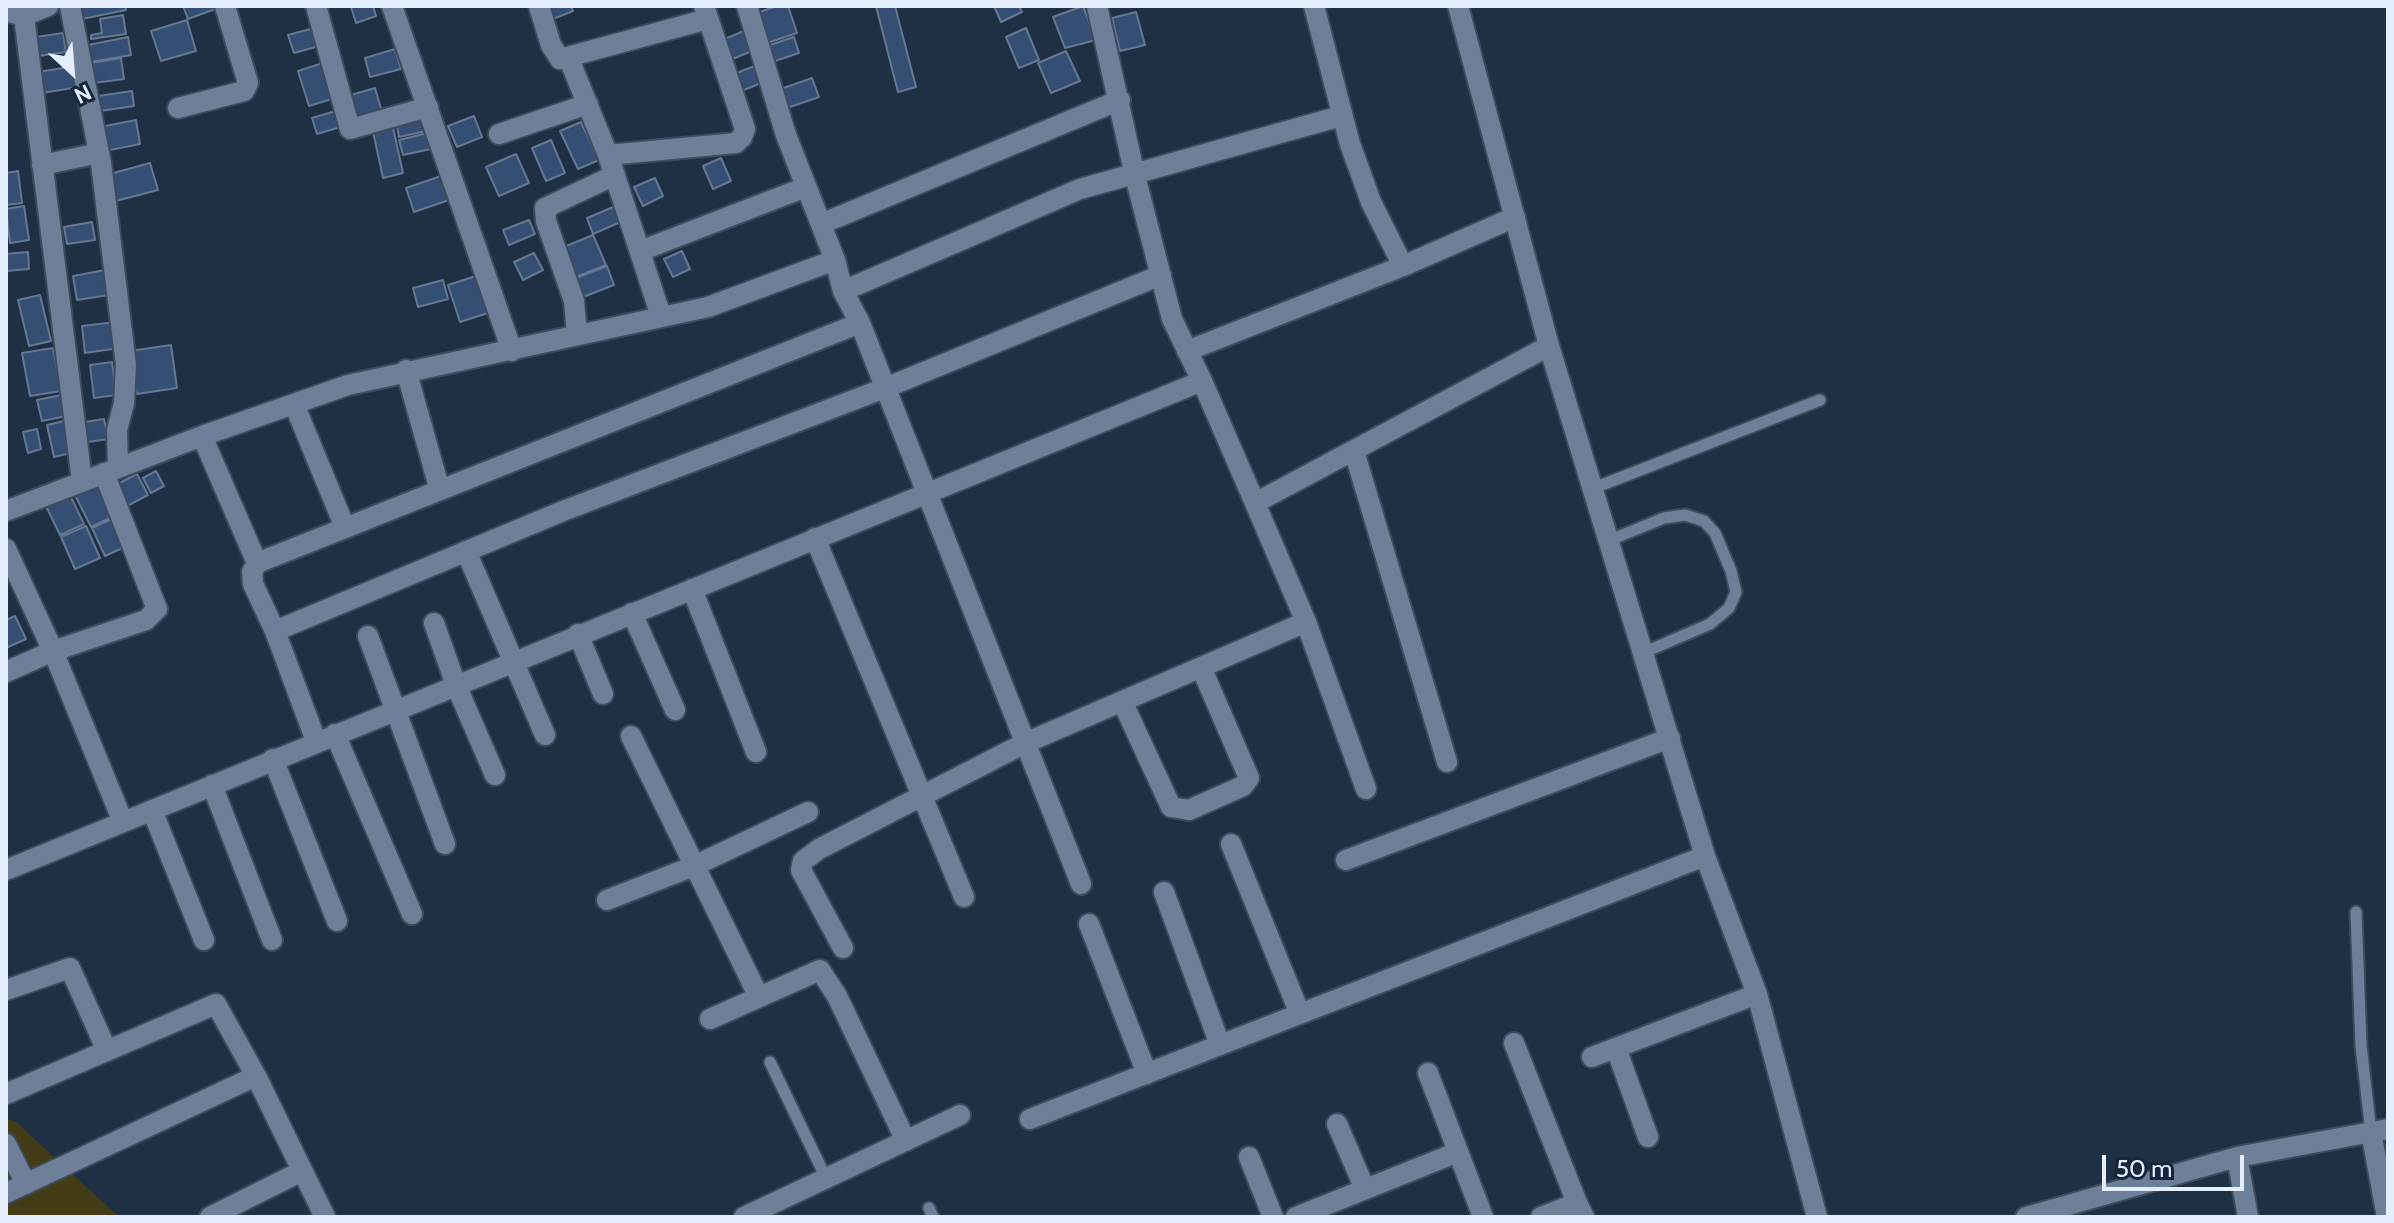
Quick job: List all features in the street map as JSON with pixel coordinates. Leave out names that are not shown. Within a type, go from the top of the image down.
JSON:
[{"type":"street","points":[[48,6],[15,13],[42,165],[82,481]]},
{"type":"street","points":[[6,672],[53,651],[146,620],[157,609],[111,470],[124,403],[126,365],[99,153],[70,6]]},
{"type":"street","points":[[178,108],[244,91],[248,83],[225,6]]},
{"type":"street","points":[[316,6],[350,129],[428,107]]},
{"type":"street","points":[[392,6],[512,351]]},
{"type":"street","points":[[539,6],[556,56],[569,59],[706,12],[745,129],[742,137],[736,143],[608,155]]},
{"type":"street","points":[[747,6],[786,135],[835,260],[843,291],[860,323],[1023,744],[1081,884]]},
{"type":"street","points":[[1097,6],[1135,176],[1172,319],[1306,622],[1366,789]]},
{"type":"street","points":[[1314,6],[1341,116],[1371,202],[1403,266]]},
{"type":"street","points":[[1458,6],[1549,346],[1705,856],[1757,994],[1817,1217]]},
{"type":"street","points":[[569,59],[608,155],[661,316]]},
{"type":"street","points":[[821,224],[1120,100]]},
{"type":"street","points":[[499,134],[588,104]]},
{"type":"street","points":[[843,291],[1080,189],[1341,116]]},
{"type":"street","points":[[42,165],[99,153]]},
{"type":"street","points":[[577,334],[574,301],[546,221],[545,208],[615,175]]},
{"type":"street","points":[[640,251],[806,187]]},
{"type":"street","points":[[1187,351],[1403,266],[1515,217]]},
{"type":"street","points":[[6,511],[202,436],[348,385],[708,307],[835,260]]},
{"type":"street","points":[[275,631],[466,551],[885,388],[1161,275]]},
{"type":"street","points":[[412,914],[253,584],[252,572],[257,563],[439,487],[860,323]]},
{"type":"street","points":[[1255,503],[1549,346]]},
{"type":"street","points":[[406,370],[439,487]]},
{"type":"street","points":[[6,870],[1202,381]]},
{"type":"street","points":[[294,404],[344,525]]},
{"type":"street","points":[[202,436],[257,563]]},
{"type":"street","points":[[1354,451],[1447,762]]},
{"type":"street","points":[[815,538],[919,795],[964,897]]},
{"type":"street","points":[[6,549],[53,651],[123,822]]},
{"type":"street","points":[[466,551],[545,735]]},
{"type":"street","points":[[692,589],[756,752]]},
{"type":"street","points":[[632,613],[675,710]]},
{"type":"street","points":[[843,948],[805,881],[803,861],[819,849],[1023,744],[1306,622]]},
{"type":"street","points":[[434,623],[456,685],[495,775]]},
{"type":"street","points":[[578,634],[603,694]]},
{"type":"street","points":[[368,636],[445,844]]},
{"type":"street","points":[[1122,701],[1171,807],[1189,810],[1243,786],[1248,773],[1201,667]]},
{"type":"street","points":[[631,736],[759,997]]},
{"type":"street","points":[[1346,860],[1670,738]]},
{"type":"street","points":[[273,759],[337,921]]},
{"type":"street","points":[[212,785],[272,940]]},
{"type":"street","points":[[152,810],[204,940]]},
{"type":"street","points":[[607,900],[694,866],[808,812]]},
{"type":"street","points":[[1231,844],[1300,1014]]},
{"type":"street","points":[[1030,1119],[1705,856]]},
{"type":"street","points":[[1164,892],[1220,1045]]},
{"type":"street","points":[[1089,924],[1147,1074]]},
{"type":"street","points":[[6,990],[70,968],[107,1051]]},
{"type":"street","points":[[710,1019],[820,970],[837,996],[906,1141]]},
{"type":"street","points":[[1592,1057],[1757,994]]},
{"type":"street","points":[[6,1094],[216,1004],[256,1076],[325,1217]]},
{"type":"street","points":[[1514,1043],[1581,1210],[1541,1217]]},
{"type":"street","points":[[1616,1048],[1648,1137]]},
{"type":"street","points":[[1428,1073],[1483,1217]]},
{"type":"street","points":[[6,1193],[256,1076]]},
{"type":"street","points":[[744,1217],[960,1115]]},
{"type":"street","points":[[1337,1124],[1365,1189]]},
{"type":"street","points":[[2026,1217],[2237,1157],[2379,1131],[2387,1217]]},
{"type":"street","points":[[6,1144],[26,1184]]},
{"type":"street","points":[[1296,1217],[1458,1152]]},
{"type":"street","points":[[1249,1157],[1273,1217]]},
{"type":"street","points":[[2237,1157],[2248,1217]]},
{"type":"street","points":[[210,1217],[302,1171]]},
{"type":"lane","points":[[1594,488],[1820,400]]},
{"type":"lane","points":[[1610,540],[1664,518],[1685,515],[1704,521],[1715,533],[1731,571],[1736,592],[1729,608],[1710,624],[1645,652]]},
{"type":"lane","points":[[2356,912],[2361,1046],[2379,1131]]},
{"type":"lane","points":[[770,1062],[826,1178]]},
{"type":"shaded area","points":[[6,1118],[16,1122],[119,1217],[6,1217]]},
{"type":"building","points":[[80,6],[125,6],[126,10],[82,19]]},
{"type":"building","points":[[183,6],[217,6],[218,8],[188,19]]},
{"type":"building","points":[[373,6],[376,16],[356,23],[351,7]]},
{"type":"building","points":[[571,6],[573,11],[553,19],[548,7]]},
{"type":"building","points":[[777,6],[788,6],[797,33],[764,44],[754,14]]},
{"type":"building","points":[[876,6],[895,6],[916,87],[898,92]]},
{"type":"building","points":[[994,6],[1019,6],[1022,12],[1001,22]]},
{"type":"building","points":[[1083,6],[1096,40],[1065,48],[1053,17]]},
{"type":"building","points":[[1136,12],[1145,45],[1120,51],[1112,18]]},
{"type":"building","points":[[123,15],[126,34],[91,39],[91,35],[102,33],[100,19]]},
{"type":"building","points":[[187,20],[196,51],[161,61],[151,31]]},
{"type":"building","points":[[314,28],[319,46],[294,53],[288,35]]},
{"type":"building","points":[[1026,28],[1039,60],[1019,68],[1006,37]]},
{"type":"building","points":[[746,30],[754,50],[728,61],[720,41]]},
{"type":"building","points":[[63,33],[66,52],[32,57],[29,38]]},
{"type":"building","points":[[128,37],[131,55],[91,62],[88,45]]},
{"type":"building","points":[[794,37],[799,53],[772,62],[767,46]]},
{"type":"building","points":[[395,49],[401,69],[370,77],[365,58]]},
{"type":"building","points":[[1066,51],[1080,81],[1051,93],[1038,63]]},
{"type":"building","points":[[121,58],[124,79],[94,83],[91,63]]},
{"type":"building","points":[[323,63],[335,98],[309,106],[298,71]]},
{"type":"building","points":[[757,65],[764,82],[736,93],[729,76]]},
{"type":"building","points":[[75,66],[79,87],[42,93],[38,72]]},
{"type":"building","points":[[812,78],[819,97],[784,109],[778,90]]},
{"type":"building","points":[[375,88],[382,112],[352,122],[344,97]]},
{"type":"building","points":[[132,91],[134,106],[94,112],[91,97]]},
{"type":"building","points":[[339,110],[344,126],[317,134],[312,118]]},
{"type":"building","points":[[423,115],[426,131],[399,137],[396,121]]},
{"type":"building","points":[[474,116],[482,137],[457,147],[448,126]]},
{"type":"building","points":[[136,120],[140,144],[105,151],[100,127]]},
{"type":"building","points":[[581,122],[599,160],[578,169],[560,131]]},
{"type":"building","points":[[392,123],[403,173],[383,178],[372,127]]},
{"type":"building","points":[[428,133],[431,149],[403,155],[399,140]]},
{"type":"building","points":[[551,140],[565,173],[546,181],[532,148]]},
{"type":"building","points":[[516,154],[529,183],[499,196],[486,167]]},
{"type":"building","points":[[721,158],[731,181],[713,189],[703,166]]},
{"type":"building","points":[[150,163],[158,190],[112,202],[106,175]]},
{"type":"building","points":[[18,171],[22,203],[6,205],[6,173]]},
{"type":"building","points":[[441,176],[449,200],[414,212],[406,188]]},
{"type":"building","points":[[655,178],[663,196],[643,206],[634,187]]},
{"type":"building","points":[[618,205],[625,220],[593,234],[587,218]]},
{"type":"building","points":[[24,206],[29,240],[10,243],[6,209]]},
{"type":"building","points":[[529,220],[535,234],[509,245],[503,230]]},
{"type":"building","points":[[92,222],[95,240],[67,244],[64,227]]},
{"type":"building","points":[[593,235],[606,265],[571,279],[559,249]]},
{"type":"building","points":[[682,251],[690,269],[673,277],[664,259]]},
{"type":"building","points":[[28,252],[29,269],[6,271],[6,254]]},
{"type":"building","points":[[534,253],[543,270],[523,280],[514,262]]},
{"type":"building","points":[[607,266],[614,285],[578,299],[571,280]]},
{"type":"building","points":[[105,270],[109,295],[77,300],[73,276]]},
{"type":"building","points":[[476,276],[488,313],[460,322],[448,285]]},
{"type":"building","points":[[443,280],[448,299],[418,307],[413,288]]},
{"type":"building","points":[[40,295],[51,341],[29,346],[18,300]]},
{"type":"building","points":[[116,322],[119,348],[85,353],[82,326]]},
{"type":"building","points":[[171,345],[177,388],[137,394],[130,351]]},
{"type":"building","points":[[53,348],[61,391],[30,396],[22,353]]},
{"type":"building","points":[[112,362],[116,395],[94,398],[90,365]]},
{"type":"building","points":[[62,395],[66,416],[42,421],[37,400]]},
{"type":"building","points":[[104,419],[108,439],[82,443],[78,423]]},
{"type":"building","points":[[64,421],[71,453],[54,457],[47,425]]},
{"type":"building","points":[[37,429],[41,449],[28,453],[23,432]]},
{"type":"building","points":[[156,471],[164,486],[151,493],[143,478]]},
{"type":"building","points":[[137,474],[148,495],[127,506],[116,485]]},
{"type":"building","points":[[99,483],[114,516],[91,527],[75,495]]},
{"type":"building","points":[[68,491],[84,524],[60,535],[44,502]]},
{"type":"building","points":[[116,517],[129,545],[105,556],[92,528]]},
{"type":"building","points":[[86,526],[100,558],[75,569],[61,537]]},
{"type":"building","points":[[15,616],[26,639],[6,648],[6,620]]}]
